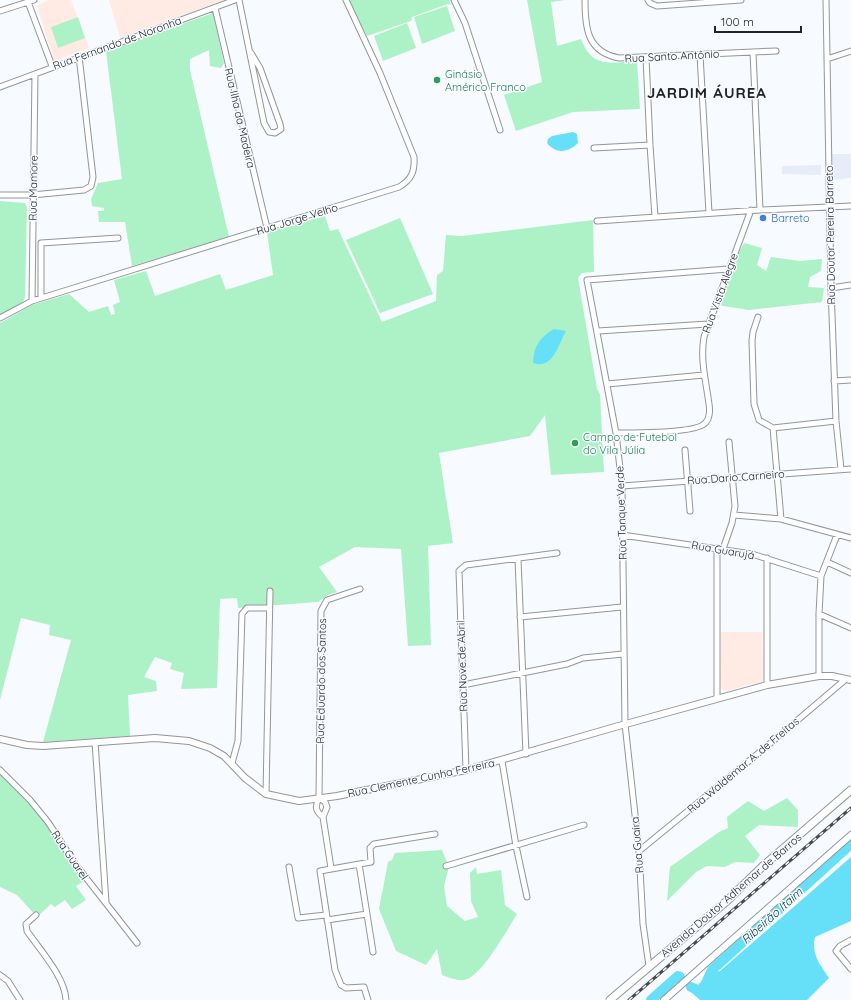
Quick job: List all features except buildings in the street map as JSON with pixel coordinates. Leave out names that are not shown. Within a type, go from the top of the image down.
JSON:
[{"type":"main road","name":"Avenida Doutor Adhemar de Barros","points":[[610,1000],[728,900],[763,866],[851,790]]},
{"type":"street","name":"Rua Fernando de Noronha","points":[[0,87],[79,56],[235,0]]},
{"type":"street","points":[[239,0],[266,129],[269,132],[274,133],[281,129],[280,124],[260,68],[251,53]]},
{"type":"street","name":"Rua Jorge Velho","points":[[0,318],[32,301],[41,298],[399,187],[408,182],[414,171],[414,157],[410,144],[346,0]]},
{"type":"street","points":[[454,0],[465,23],[500,130]]},
{"type":"street","name":"Rua Santo Antônio","points":[[584,0],[585,20],[593,45],[600,52],[619,58],[776,51]]},
{"type":"street","points":[[648,0],[657,6],[741,0]]},
{"type":"street","name":"Rua Doutor Pereira Barreto","points":[[826,0],[831,288],[836,421],[841,470]]},
{"type":"street","points":[[0,11],[31,1],[52,66]]},
{"type":"street","name":"Rua Ilha da Madeira","points":[[215,8],[267,228]]},
{"type":"street","points":[[828,59],[851,51]]},
{"type":"street","points":[[753,52],[760,210]]},
{"type":"street","points":[[700,55],[709,213]]},
{"type":"street","points":[[0,195],[32,195],[84,190],[90,186],[93,177],[79,56]]},
{"type":"street","points":[[646,57],[655,217]]},
{"type":"street","name":"Rua Mamore","points":[[32,301],[32,195],[35,74]]},
{"type":"street","points":[[594,148],[650,145]]},
{"type":"street","points":[[597,221],[751,210],[851,206]]},
{"type":"street","name":"Rua Vista Alegre","points":[[616,433],[686,430],[704,425],[708,419],[710,406],[704,375],[702,346],[708,324],[751,210]]},
{"type":"street","points":[[41,298],[41,243],[118,238]]},
{"type":"street","name":"Rua Tanque Verde","points":[[624,724],[622,486],[616,433],[587,280],[728,269]]},
{"type":"street","points":[[831,288],[851,285]]},
{"type":"street","points":[[758,317],[753,332],[752,341],[754,404],[759,420],[773,428],[836,421]]},
{"type":"street","points":[[598,332],[708,324]]},
{"type":"street","points":[[607,384],[704,375]]},
{"type":"street","points":[[834,381],[851,380]]},
{"type":"street","points":[[773,428],[781,519]]},
{"type":"street","points":[[723,549],[734,515],[733,478],[729,442]]},
{"type":"street","points":[[685,450],[690,511]]},
{"type":"street","name":"Rua Dario Carneiro","points":[[622,486],[851,469]]},
{"type":"street","points":[[734,515],[781,519],[851,538]]},
{"type":"street","name":"Rua Guarujá","points":[[622,535],[717,548],[767,558],[821,576]]},
{"type":"street","points":[[819,676],[818,614],[821,576],[837,535]]},
{"type":"street","points":[[717,548],[717,698]]},
{"type":"street","points":[[526,754],[518,559],[557,553]]},
{"type":"street","points":[[767,558],[767,685]]},
{"type":"street","name":"Rua Nove de Abril","points":[[466,770],[459,576],[460,568],[466,565],[518,559]]},
{"type":"street","points":[[827,562],[851,573]]},
{"type":"street","name":"Rua Eduardo dos Santos","points":[[319,798],[322,608],[327,600],[360,589]]},
{"type":"street","points":[[266,794],[268,608],[270,591]]},
{"type":"street","points":[[520,617],[622,607]]},
{"type":"street","points":[[232,763],[238,741],[242,614],[245,609],[249,608],[268,608]]},
{"type":"street","points":[[818,614],[851,628]]},
{"type":"street","points":[[463,684],[567,664],[583,658],[623,654]]},
{"type":"street","name":"Rua Clemente Cunha Ferreira","points":[[0,738],[27,745],[43,746],[137,738],[175,738],[210,748],[224,756],[245,778],[266,794],[294,800],[319,798],[466,770],[502,761],[624,724],[767,685],[819,676],[832,676],[848,680]]},
{"type":"street","name":"Rua Waldemar A. de Freitas","points":[[639,850],[848,680]]},
{"type":"street","name":"Rua Guaíra","points":[[624,724],[639,850],[643,924],[649,966]]},
{"type":"street","points":[[95,742],[106,902]]},
{"type":"street","points":[[502,761],[516,846],[527,897]]},
{"type":"street","name":"Rua Guarel","points":[[0,770],[30,800],[48,822],[98,894],[106,902],[137,943]]},
{"type":"street","points":[[323,817],[317,813],[316,809],[319,798],[325,802],[327,807],[323,817],[331,868]]},
{"type":"street","points":[[446,866],[584,825]]},
{"type":"street","points":[[368,1000],[364,987],[346,988],[341,985],[335,970],[320,873],[322,869],[371,862],[370,848],[374,844],[434,834]]},
{"type":"street","points":[[664,1000],[851,835]]},
{"type":"street","points":[[359,864],[373,952]]},
{"type":"street","points":[[289,867],[298,918],[367,914]]},
{"type":"street","points":[[36,916],[26,924],[27,931],[61,980],[66,994],[66,1000]]},
{"type":"street","points":[[851,940],[837,949],[837,953],[851,969]]},
{"type":"street","points":[[0,975],[8,981],[20,1000]]},
{"type":"shaded area","points":[[48,0],[71,0],[89,48],[54,61],[37,6]]},
{"type":"shaded area","points":[[109,0],[224,0],[120,38]]},
{"type":"shaded area","points":[[832,154],[851,154],[851,178],[833,180]]},
{"type":"shaded area","points":[[821,165],[821,175],[782,174],[782,166]]},
{"type":"shaded area","points":[[721,632],[762,632],[763,681],[726,691],[722,689],[720,685]]},
{"type":"green space","points":[[348,0],[449,0],[451,5],[448,4],[412,17],[411,21],[367,36]]},
{"type":"green space","points":[[527,0],[565,0],[551,2],[557,46],[581,39],[585,48],[591,55],[603,62],[610,63],[637,61],[640,109],[573,112],[516,131],[504,95],[542,82]]},
{"type":"green space","points":[[447,6],[455,31],[422,44],[414,17]]},
{"type":"green space","points":[[213,13],[224,63],[221,68],[210,66],[209,50],[190,59],[190,70],[229,237],[132,266],[125,222],[99,222],[98,211],[104,211],[104,208],[92,206],[91,199],[98,183],[122,179],[106,51]]},
{"type":"green space","points":[[78,17],[85,38],[58,48],[51,27]]},
{"type":"green space","points":[[407,23],[416,48],[383,61],[374,36]]},
{"type":"green space","points":[[0,201],[25,203],[27,207],[25,297],[22,304],[0,316]]},
{"type":"green space","points":[[325,216],[330,231],[338,229],[382,322],[436,301],[437,275],[443,271],[446,235],[462,236],[593,220],[594,272],[582,273],[578,278],[597,389],[600,394],[604,472],[551,475],[545,415],[530,436],[439,453],[453,543],[428,546],[431,645],[408,646],[401,549],[355,547],[319,567],[337,592],[328,595],[318,602],[238,608],[237,598],[220,599],[217,688],[181,689],[184,673],[170,669],[172,663],[155,657],[144,677],[156,681],[157,691],[128,695],[130,736],[43,742],[71,640],[49,635],[50,625],[21,618],[0,700],[0,323],[32,305],[69,294],[89,312],[108,306],[111,315],[115,314],[113,305],[120,302],[114,280],[146,271],[155,296],[220,274],[226,290],[273,275],[267,232]]},
{"type":"green space","points":[[400,218],[433,294],[380,313],[346,240]]},
{"type":"green space","points":[[744,243],[762,248],[757,265],[766,271],[771,257],[800,261],[822,259],[821,271],[810,277],[808,287],[824,288],[822,302],[749,310],[717,305],[729,271]]},
{"type":"green space","points":[[0,773],[44,820],[84,881],[76,886],[86,900],[72,909],[65,900],[55,907],[51,904],[37,917],[17,895],[0,887]]},
{"type":"green space","points":[[787,798],[798,810],[798,827],[759,825],[745,836],[760,855],[754,863],[735,862],[725,867],[707,866],[696,872],[667,901],[670,867],[719,832],[728,828],[727,817],[748,801],[764,811]]},
{"type":"green space","points":[[442,850],[449,867],[444,886],[447,906],[465,921],[478,917],[471,901],[470,873],[476,867],[477,874],[501,870],[505,905],[517,914],[485,963],[470,978],[463,980],[442,975],[437,949],[426,965],[396,951],[379,909],[388,862],[392,860],[395,853]]},
{"type":"water","points":[[573,132],[577,134],[578,143],[570,149],[562,151],[554,149],[547,143],[548,139],[552,136]]},
{"type":"water","points":[[554,329],[566,331],[554,355],[545,363],[533,363],[534,352],[538,343],[545,335]]},
{"type":"water","points":[[851,857],[851,921],[815,937],[815,954],[829,978],[807,1000],[700,1000],[691,992],[710,973],[720,971]]},
{"type":"waterway","name":"Ribeirão Itaim","points":[[706,983],[712,970],[851,844]]},
{"type":"waterway","name":"Ribeirão Itaim","points":[[651,1000],[678,976],[680,977]]},
{"type":"waterway","name":"Ribeirão Itaim","points":[[691,987],[721,1000]]},
{"type":"railway","points":[[629,1000],[851,808]]},
{"type":"place","name":"Ginásio Américo Franco","points":[[437,80]]},
{"type":"place","name":"Barreto","points":[[763,218]]},
{"type":"place","name":"Campo de Futebol do Vila Júlia","points":[[575,443]]},
{"type":"district","name":"JARDIM ÁUREA","points":[[707,93]]}]
